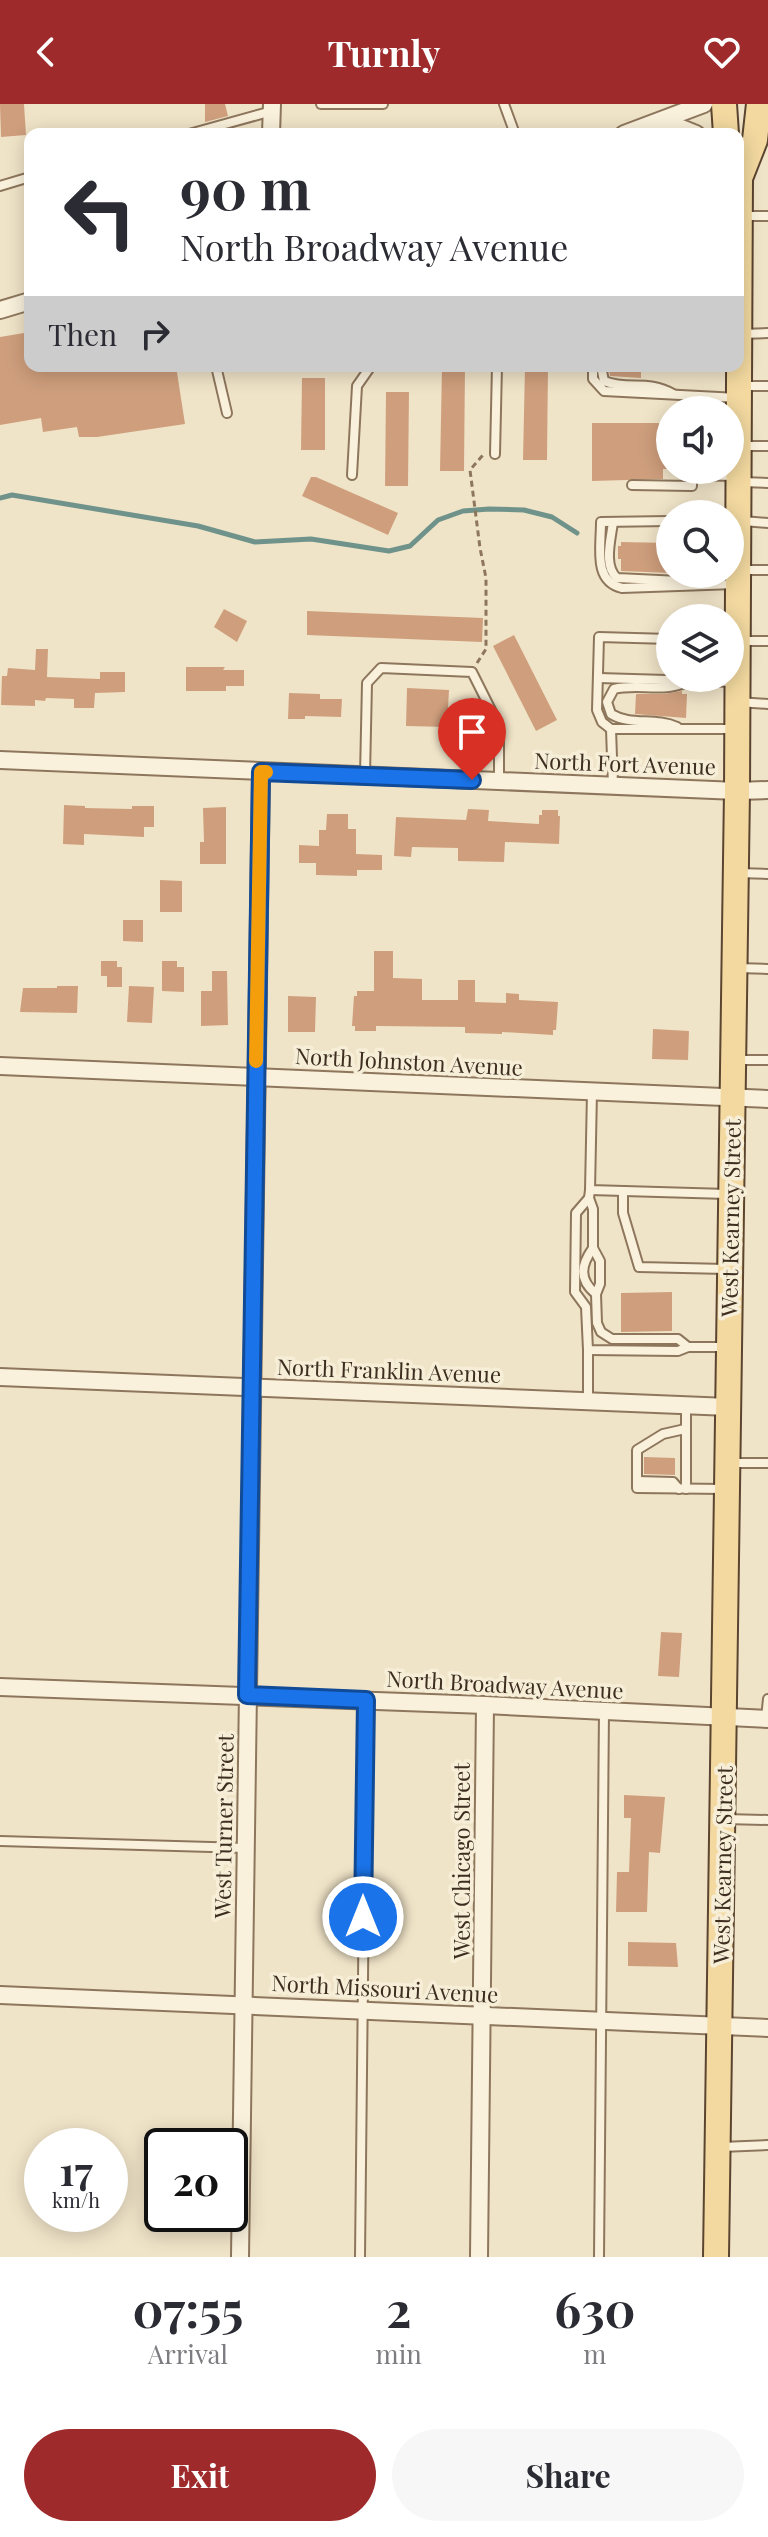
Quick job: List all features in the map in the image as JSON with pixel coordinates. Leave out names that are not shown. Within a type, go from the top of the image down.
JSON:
[{"type":"main road","points":[[724,104],[726,128]]},
{"type":"main road","name":"West Kearney Street","points":[[744,165],[755,140],[760,106]]},
{"type":"main road","name":"West Kearney Street","points":[[739,372],[739,396]]},
{"type":"main road","name":"West Kearney Street","points":[[716,2257],[738,693]]},
{"type":"street","points":[[641,128],[704,104]]},
{"type":"street","points":[[271,128],[272,108]]},
{"type":"street","points":[[655,123],[681,128]]},
{"type":"street","points":[[0,310],[24,303]]},
{"type":"street","name":"North Fort Avenue","points":[[0,760],[768,790]]},
{"type":"street","name":"West Turner Street","points":[[240,2257],[261,772]]},
{"type":"street","name":"North Johnston Avenue","points":[[0,1066],[768,1099]]},
{"type":"street","name":"North Franklin Avenue","points":[[0,1377],[729,1407]]},
{"type":"street","name":"North Broadway Avenue","points":[[0,1687],[767,1719]]},
{"type":"street","name":"West Chicago Street","points":[[479,2257],[485,1705]]},
{"type":"street","name":"North Missouri Avenue","points":[[0,1995],[768,2028]]},
{"type":"lane","points":[[321,104],[383,104]]},
{"type":"lane","points":[[504,104],[513,128]]},
{"type":"lane","points":[[208,128],[272,108]]},
{"type":"lane","points":[[0,186],[24,179]]},
{"type":"lane","points":[[744,220],[768,216]]},
{"type":"lane","points":[[744,334],[768,333]]},
{"type":"lane","points":[[217,372],[227,413]]},
{"type":"lane","points":[[352,475],[357,386],[367,372]]},
{"type":"lane","points":[[495,454],[497,372]]},
{"type":"lane","points":[[593,372],[593,379],[604,391],[675,395],[739,392],[768,386]]},
{"type":"lane","points":[[602,372],[604,381],[613,384],[659,386],[675,395]]},
{"type":"lane","points":[[744,446],[768,446]]},
{"type":"lane","points":[[744,480],[768,483]]},
{"type":"lane","points":[[632,485],[692,484]]},
{"type":"lane","points":[[656,521],[601,522],[605,581],[622,588],[656,586]]},
{"type":"lane","points":[[744,522],[768,523]]},
{"type":"lane","points":[[744,576],[768,570]]},
{"type":"lane","points":[[656,639],[599,637],[597,710],[602,722],[611,729],[738,729]]},
{"type":"lane","points":[[744,641],[768,641]]},
{"type":"lane","points":[[365,776],[367,683],[381,668],[472,672],[499,726],[499,781]]},
{"type":"lane","points":[[599,678],[656,679]]},
{"type":"lane","points":[[656,686],[614,689],[607,702],[611,714],[622,720],[667,723],[682,729]]},
{"type":"lane","points":[[734,692],[768,704]]},
{"type":"lane","points":[[611,729],[613,786]]},
{"type":"lane","points":[[736,873],[768,874]]},
{"type":"lane","points":[[735,968],[768,969]]},
{"type":"lane","points":[[734,1060],[768,1060]]},
{"type":"lane","points":[[592,1092],[590,1194],[593,1248],[600,1261],[600,1284],[596,1294],[597,1323],[601,1332],[612,1339],[678,1339],[688,1347]]},
{"type":"lane","points":[[623,1191],[623,1213],[639,1267],[731,1269]]},
{"type":"lane","points":[[588,1401],[586,1307],[575,1292],[576,1213],[590,1194],[623,1191],[732,1194]]},
{"type":"lane","points":[[593,1248],[584,1260],[582,1271],[583,1280],[596,1294]]},
{"type":"lane","points":[[588,1350],[678,1351],[688,1347],[730,1347]]},
{"type":"lane","points":[[683,1489],[686,1406]]},
{"type":"lane","points":[[685,1429],[663,1434],[637,1450],[637,1488],[728,1489]]},
{"type":"lane","points":[[728,1463],[768,1463]]},
{"type":"lane","points":[[767,1719],[768,1699]]},
{"type":"lane","points":[[360,2257],[366,1700]]},
{"type":"lane","points":[[599,2257],[604,1711]]},
{"type":"lane","points":[[723,1819],[768,1820]]},
{"type":"lane","points":[[0,1841],[246,1848]]},
{"type":"lane","points":[[718,2147],[768,2145]]},
{"type":"path","points":[[472,672],[486,649],[486,578],[470,470],[484,454],[495,454]]},
{"type":"building","points":[[0,104],[24,104],[24,135],[1,137]]},
{"type":"building","points":[[205,104],[225,104],[228,116],[205,122]]},
{"type":"building","points":[[24,333],[24,372],[177,372],[185,424],[97,437],[79,437],[77,427],[43,432],[41,418],[0,425],[0,337]]},
{"type":"building","points":[[442,372],[465,372],[464,471],[440,471]]},
{"type":"building","points":[[525,372],[548,372],[547,460],[523,460]]},
{"type":"building","points":[[609,372],[641,372],[641,378],[610,376]]},
{"type":"building","points":[[302,378],[325,378],[325,450],[301,450]]},
{"type":"building","points":[[386,392],[409,392],[408,486],[385,486]]},
{"type":"building","points":[[592,423],[656,423],[656,479],[592,481]]},
{"type":"building","points":[[311,477],[398,513],[388,535],[302,496]]},
{"type":"building","points":[[621,542],[656,543],[656,572],[621,571],[618,546]]},
{"type":"building","points":[[224,609],[247,621],[237,642],[214,627]]},
{"type":"building","points":[[307,611],[483,618],[482,642],[307,635]]},
{"type":"building","points":[[514,635],[557,720],[536,731],[493,646]]},
{"type":"building","points":[[36,649],[48,649],[47,677],[100,679],[100,672],[125,672],[125,692],[95,693],[94,708],[74,708],[74,699],[46,698],[45,701],[35,700],[35,706],[1,705],[2,676],[7,676],[8,668],[35,670]]},
{"type":"building","points":[[186,667],[244,670],[244,686],[226,686],[226,691],[186,691]]},
{"type":"building","points":[[407,688],[449,690],[447,727],[406,726]]},
{"type":"building","points":[[289,693],[320,694],[320,699],[342,699],[341,717],[288,719]]},
{"type":"building","points":[[636,694],[687,694],[686,718],[635,714]]},
{"type":"building","points":[[64,805],[132,809],[132,806],[154,806],[154,827],[144,827],[144,837],[84,834],[84,845],[63,844]]},
{"type":"building","points":[[226,807],[226,864],[200,864],[200,842],[204,842],[203,808]]},
{"type":"building","points":[[468,809],[489,810],[488,821],[539,824],[542,810],[558,810],[559,844],[505,842],[504,862],[458,861],[458,848],[412,847],[411,857],[394,856],[396,817],[466,820]]},
{"type":"building","points":[[327,814],[348,814],[348,829],[356,829],[356,854],[382,855],[382,870],[357,870],[357,876],[316,875],[316,863],[299,863],[299,845],[319,846],[319,830],[326,830]]},
{"type":"building","points":[[160,880],[182,881],[182,912],[160,912]]},
{"type":"building","points":[[123,920],[143,920],[143,942],[123,941]]},
{"type":"building","points":[[374,951],[393,951],[393,978],[422,979],[422,1000],[458,1000],[458,980],[475,980],[475,1002],[506,1003],[506,993],[519,994],[519,1000],[558,1002],[556,1030],[553,1030],[553,1035],[465,1033],[465,1027],[376,1026],[376,1031],[355,1031],[355,1026],[352,1026],[354,996],[357,996],[357,991],[374,991]]},
{"type":"building","points":[[101,961],[117,961],[117,967],[122,967],[122,987],[107,987],[107,976],[101,976]]},
{"type":"building","points":[[162,961],[177,961],[177,967],[184,967],[184,992],[162,991]]},
{"type":"building","points":[[212,971],[227,971],[228,1025],[201,1026],[201,991],[212,991]]},
{"type":"building","points":[[78,986],[77,1013],[20,1012],[23,988]]},
{"type":"building","points":[[129,986],[154,987],[152,1023],[127,1022]]},
{"type":"building","points":[[288,996],[316,997],[315,1032],[288,1032]]},
{"type":"building","points":[[653,1029],[689,1031],[688,1060],[652,1059]]},
{"type":"building","points":[[672,1292],[672,1331],[621,1332],[621,1293]]},
{"type":"building","points":[[644,1457],[675,1458],[675,1475],[644,1474]]},
{"type":"building","points":[[661,1632],[682,1633],[679,1677],[658,1676]]},
{"type":"building","points":[[624,1795],[665,1797],[660,1853],[649,1852],[647,1912],[616,1912],[617,1872],[629,1872],[631,1818],[624,1818]]},
{"type":"building","points":[[628,1942],[676,1943],[678,1967],[628,1966]]},
{"type":"waterway","points":[[0,498],[12,495],[198,526],[255,542],[311,539],[389,551],[410,546],[438,520],[463,511],[524,510],[552,517],[577,533]]},
{"type":"slow traffic","points":[[256,1061],[261,772],[266,772]]},
{"type":"route","points":[[363,1917],[366,1700],[247,1695],[261,772],[472,780]]}]
